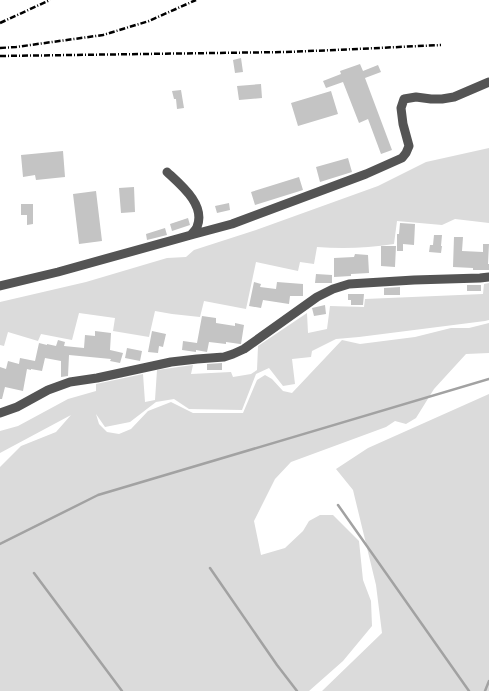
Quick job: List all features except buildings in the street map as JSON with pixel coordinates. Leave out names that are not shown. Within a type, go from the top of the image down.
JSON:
[{"type":"street","points":[[0,286],[58,272],[240,221],[366,174],[402,158],[406,153],[408,146],[401,108],[404,99],[416,97],[436,99],[454,97],[489,82]]},
{"type":"street","points":[[167,172],[181,184],[193,200],[199,215],[197,229],[191,235]]},
{"type":"street","points":[[0,413],[16,407],[48,390],[70,382],[171,362],[224,358],[244,349],[317,297],[333,289],[349,284],[489,277]]},
{"type":"shaded area","points":[[489,148],[489,223],[455,219],[442,225],[397,221],[394,244],[356,248],[317,247],[314,264],[300,262],[298,271],[256,262],[246,309],[204,301],[200,317],[155,311],[149,337],[113,331],[115,318],[79,313],[72,340],[41,334],[38,341],[8,332],[4,346],[0,345],[0,302],[86,282],[167,258],[186,257],[194,250],[256,230],[378,186],[426,162]]},
{"type":"shaded area","points":[[489,283],[489,320],[336,339],[312,351],[311,357],[292,359],[295,384],[283,386],[269,368],[256,374],[242,410],[189,409],[174,399],[156,402],[130,422],[105,427],[96,414],[99,424],[107,432],[119,434],[131,429],[148,411],[171,402],[193,413],[243,413],[257,380],[265,375],[272,379],[283,391],[292,393],[342,340],[360,344],[415,337],[451,328],[469,328],[489,323],[489,353],[466,354],[434,389],[416,418],[406,424],[395,421],[386,427],[291,462],[275,479],[254,521],[261,555],[285,548],[303,531],[309,521],[320,515],[333,515],[359,541],[363,580],[371,601],[372,626],[343,661],[309,691],[0,691],[0,467],[21,446],[56,432],[71,415],[0,453],[0,431],[18,426],[68,399],[96,391],[96,384],[143,374],[145,402],[155,400],[157,370],[193,365],[191,374],[231,372],[233,377],[251,374],[257,370],[258,346],[307,313],[308,333],[327,329],[330,306],[364,307],[365,299],[483,294],[484,284]]},
{"type":"shaded area","points":[[489,394],[489,691],[322,691],[382,633],[376,585],[353,490],[336,469],[368,448]]},
{"type":"waterway","points":[[0,544],[98,495],[489,379]]},
{"type":"waterway","points":[[338,505],[469,691]]},
{"type":"waterway","points":[[210,568],[277,665],[297,691]]},
{"type":"waterway","points":[[34,573],[122,691]]},
{"type":"waterway","points":[[485,691],[489,681]]},
{"type":"railway","points":[[0,23],[50,0]]},
{"type":"railway","points":[[0,48],[103,35],[149,21],[196,0]]},
{"type":"railway","points":[[0,56],[286,52],[441,45]]}]
